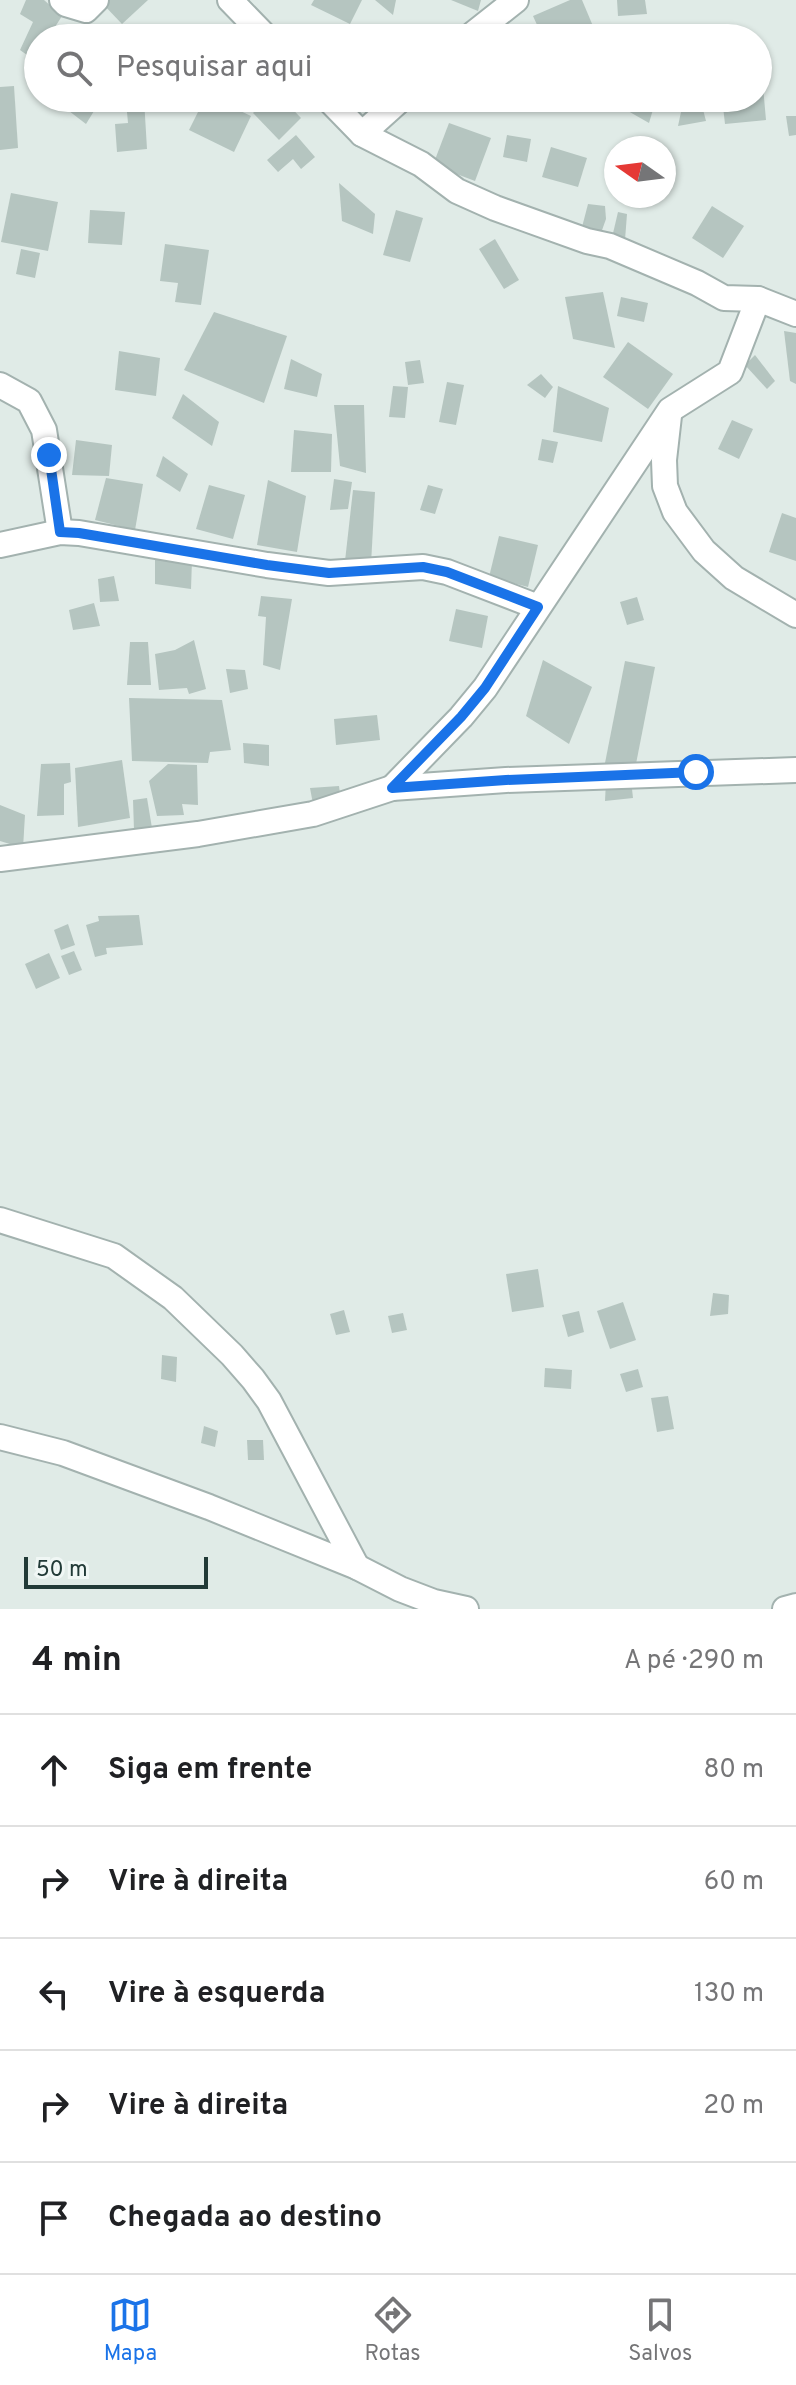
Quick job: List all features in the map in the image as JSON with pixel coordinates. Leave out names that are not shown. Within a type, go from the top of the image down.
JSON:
[{"type":"street","points":[[62,0],[86,10],[96,0]]},
{"type":"street","points":[[230,0],[253,24]]},
{"type":"street","points":[[486,24],[516,0]]},
{"type":"street","points":[[341,112],[362,134],[421,164],[457,191],[495,208],[587,241],[610,246],[697,283],[724,298],[758,299],[796,314]]},
{"type":"street","points":[[362,134],[386,112]]},
{"type":"street","points":[[392,788],[477,697],[670,410],[730,372],[758,299]]},
{"type":"street","points":[[0,385],[29,401],[44,430],[60,532]]},
{"type":"street","points":[[670,410],[664,460],[665,486],[675,512],[704,551],[734,578],[796,615]]},
{"type":"street","points":[[0,545],[60,532],[329,573],[423,567],[447,572],[538,607]]},
{"type":"street","points":[[0,859],[198,834],[313,814],[392,788],[506,780],[796,770]]},
{"type":"street","points":[[0,1220],[114,1256],[173,1298],[232,1355],[269,1401],[357,1567]]},
{"type":"street","points":[[0,1437],[77,1459],[209,1507],[357,1567],[423,1598],[466,1609]]},
{"type":"street","points":[[785,1609],[796,1606]]},
{"type":"building","points":[[26,0],[44,0],[62,16],[57,24],[32,24],[20,14]]},
{"type":"building","points":[[106,0],[148,0],[122,24],[102,3]]},
{"type":"building","points":[[314,0],[362,0],[350,24],[311,5]]},
{"type":"building","points":[[375,0],[396,0],[393,15]]},
{"type":"building","points":[[451,0],[481,0],[478,11]]},
{"type":"building","points":[[570,0],[582,0],[592,24],[537,24],[533,16]]},
{"type":"building","points":[[617,0],[645,0],[647,14],[618,16]]},
{"type":"building","points":[[14,86],[18,148],[0,150],[0,87]]},
{"type":"building","points":[[70,112],[93,112],[86,124]]},
{"type":"building","points":[[127,112],[145,112],[147,149],[117,152],[115,124],[128,123]]},
{"type":"building","points":[[198,112],[243,112],[251,116],[234,152],[189,130]]},
{"type":"building","points":[[295,112],[301,118],[279,140],[253,113]]},
{"type":"building","points":[[630,112],[652,112],[649,123]]},
{"type":"building","points":[[681,112],[704,112],[706,121],[678,126]]},
{"type":"building","points":[[724,112],[765,112],[766,120],[725,124]]},
{"type":"building","points":[[786,116],[796,116],[796,135],[789,136]]},
{"type":"building","points":[[449,123],[491,138],[475,181],[433,165]]},
{"type":"building","points":[[296,135],[315,157],[301,169],[293,159],[278,172],[267,160]]},
{"type":"building","points":[[507,135],[531,139],[527,162],[503,157]]},
{"type":"building","points":[[551,147],[587,158],[578,187],[542,177]]},
{"type":"building","points":[[339,183],[375,214],[373,234],[342,221]]},
{"type":"building","points":[[11,193],[58,202],[48,251],[1,242]]},
{"type":"building","points":[[588,204],[604,206],[606,219],[601,233],[581,231]]},
{"type":"building","points":[[712,206],[744,226],[723,258],[692,238]]},
{"type":"building","points":[[90,210],[125,212],[122,245],[88,243]]},
{"type":"building","points":[[396,210],[423,218],[410,262],[383,255]]},
{"type":"building","points":[[618,212],[627,214],[625,240],[610,246]]},
{"type":"building","points":[[495,239],[519,280],[504,289],[479,249]]},
{"type":"building","points":[[165,244],[209,250],[201,305],[175,302],[178,283],[160,281]]},
{"type":"building","points":[[21,249],[40,253],[35,278],[16,274]]},
{"type":"building","points":[[603,292],[615,348],[573,339],[565,297]]},
{"type":"building","points":[[621,297],[648,303],[644,322],[617,316]]},
{"type":"building","points":[[214,312],[287,336],[264,403],[184,370]]},
{"type":"building","points":[[784,331],[796,333],[796,384],[790,381]]},
{"type":"building","points":[[628,342],[673,374],[648,409],[603,377]]},
{"type":"building","points":[[119,351],[160,358],[156,396],[115,390]]},
{"type":"building","points":[[755,355],[775,381],[767,389],[745,365]]},
{"type":"building","points":[[291,359],[322,374],[317,397],[284,389]]},
{"type":"building","points":[[420,360],[424,383],[408,385],[405,362]]},
{"type":"building","points":[[541,374],[553,387],[545,398],[527,385]]},
{"type":"building","points":[[447,382],[464,385],[456,425],[439,422]]},
{"type":"building","points":[[393,386],[408,387],[405,418],[389,417]]},
{"type":"building","points":[[558,386],[609,408],[602,442],[553,432]]},
{"type":"building","points":[[183,394],[219,422],[212,446],[172,418]]},
{"type":"building","points":[[334,405],[364,405],[366,473],[340,466]]},
{"type":"building","points":[[732,420],[753,429],[739,459],[718,449]]},
{"type":"building","points":[[294,430],[332,434],[331,472],[291,472]]},
{"type":"building","points":[[542,439],[558,442],[553,463],[538,460]]},
{"type":"building","points":[[76,440],[112,445],[109,476],[72,475]]},
{"type":"building","points":[[163,456],[188,474],[180,492],[156,476]]},
{"type":"building","points":[[106,478],[143,484],[135,530],[95,520]]},
{"type":"building","points":[[334,479],[352,482],[348,509],[330,510]]},
{"type":"building","points":[[268,480],[306,496],[297,552],[257,545]]},
{"type":"building","points":[[209,485],[245,495],[233,539],[196,529]]},
{"type":"building","points":[[428,485],[443,489],[435,514],[420,510]]},
{"type":"building","points":[[353,490],[375,492],[371,564],[345,561]]},
{"type":"building","points":[[782,513],[796,518],[796,561],[769,552]]},
{"type":"building","points":[[499,536],[538,545],[528,587],[489,577]]},
{"type":"building","points":[[155,555],[192,560],[191,589],[155,584]]},
{"type":"building","points":[[114,576],[119,601],[100,602],[98,579]]},
{"type":"building","points":[[261,596],[292,599],[280,670],[263,665],[266,617],[258,616]]},
{"type":"building","points":[[637,597],[644,620],[627,625],[620,602]]},
{"type":"building","points":[[94,603],[100,626],[73,630],[69,610]]},
{"type":"building","points":[[456,609],[488,616],[482,648],[449,641]]},
{"type":"building","points":[[194,640],[206,689],[189,694],[187,688],[159,690],[155,654],[175,650]]},
{"type":"building","points":[[130,642],[148,642],[151,685],[127,685]]},
{"type":"building","points":[[543,660],[592,687],[569,744],[526,716]]},
{"type":"building","points":[[625,661],[655,667],[635,769],[605,763]]},
{"type":"building","points":[[226,669],[245,670],[248,689],[230,693]]},
{"type":"building","points":[[129,698],[222,700],[231,750],[210,752],[208,763],[132,761]]},
{"type":"building","points":[[377,715],[380,740],[336,745],[334,719]]},
{"type":"building","points":[[243,743],[269,745],[269,766],[244,763]]},
{"type":"building","points":[[122,760],[130,818],[78,827],[75,768]]},
{"type":"building","points":[[70,763],[71,782],[64,784],[64,815],[37,816],[41,764]]},
{"type":"building","points":[[168,764],[197,765],[198,805],[182,804],[184,815],[157,816],[149,781]]},
{"type":"building","points":[[631,780],[633,798],[605,801],[606,781]]},
{"type":"building","points":[[339,786],[341,801],[314,809],[310,788]]},
{"type":"building","points":[[147,798],[152,828],[134,830],[133,800]]},
{"type":"building","points":[[0,805],[25,815],[23,848],[0,841]]},
{"type":"building","points":[[139,915],[143,945],[106,948],[107,954],[95,957],[86,925],[99,921],[98,916]]},
{"type":"building","points":[[68,924],[75,945],[61,950],[54,930]]},
{"type":"building","points":[[74,951],[82,970],[69,975],[61,956]]},
{"type":"building","points":[[49,953],[60,978],[36,989],[25,964]]},
{"type":"building","points":[[538,1269],[544,1307],[512,1312],[506,1274]]},
{"type":"building","points":[[713,1293],[729,1295],[728,1314],[710,1316]]},
{"type":"building","points":[[623,1302],[636,1340],[610,1349],[597,1311]]},
{"type":"building","points":[[344,1310],[350,1332],[336,1335],[330,1314]]},
{"type":"building","points":[[579,1311],[584,1332],[568,1337],[562,1315]]},
{"type":"building","points":[[403,1313],[407,1330],[392,1333],[388,1316]]},
{"type":"building","points":[[162,1355],[177,1357],[176,1382],[161,1379]]},
{"type":"building","points":[[545,1368],[572,1370],[571,1389],[544,1387]]},
{"type":"building","points":[[638,1369],[643,1387],[626,1392],[620,1374]]},
{"type":"building","points":[[668,1396],[674,1429],[657,1432],[651,1398]]},
{"type":"building","points":[[204,1426],[218,1431],[215,1447],[201,1443]]},
{"type":"building","points":[[247,1440],[263,1440],[264,1460],[248,1460]]},
{"type":"route","points":[[49,455],[60,532],[329,573],[423,567],[447,572],[538,607],[485,688],[392,788],[696,772]]}]
